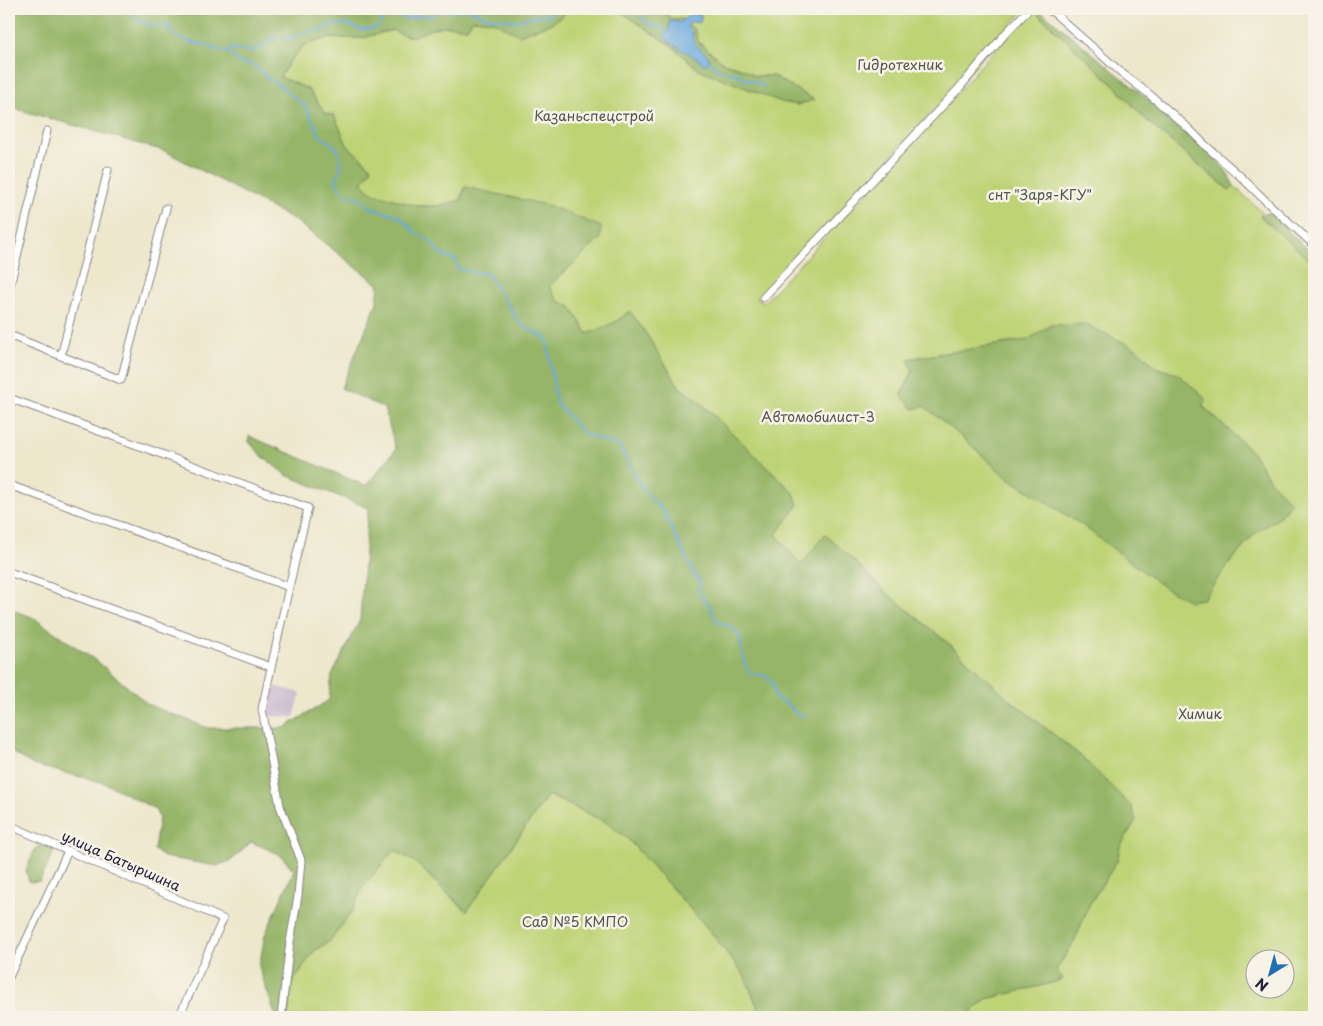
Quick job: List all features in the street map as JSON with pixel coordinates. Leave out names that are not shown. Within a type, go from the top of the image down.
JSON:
[{"type":"street","points":[[763,298],[961,86],[1029,9]]},
{"type":"street","points":[[1047,9],[1186,126],[1314,245]]},
{"type":"street","points":[[9,290],[47,131]]},
{"type":"street","points":[[61,356],[108,170]]},
{"type":"street","points":[[9,335],[121,380],[166,208]]},
{"type":"street","points":[[9,398],[308,508],[288,587],[262,709],[280,806],[301,860],[298,896],[290,942],[281,1017]]},
{"type":"street","points":[[9,486],[288,587]]},
{"type":"street","points":[[9,572],[271,667]]},
{"type":"street","name":"улица Батыршина","points":[[9,825],[223,919],[179,1017]]},
{"type":"street","points":[[9,977],[68,851]]},
{"type":"shaded area","points":[[274,686],[301,693],[294,717],[268,716]]},
{"type":"green space","points":[[9,9],[150,9],[160,13],[200,15],[225,10],[577,9],[567,12],[552,23],[519,35],[493,21],[473,19],[467,28],[442,26],[412,36],[392,30],[362,38],[329,38],[304,45],[289,62],[280,77],[308,89],[326,114],[334,115],[347,145],[372,168],[362,182],[373,193],[417,206],[439,206],[461,200],[465,187],[551,206],[601,227],[600,239],[549,286],[558,301],[570,306],[588,334],[616,322],[630,311],[680,388],[698,400],[794,493],[798,506],[776,534],[801,565],[825,534],[883,590],[947,642],[1009,699],[1083,758],[1131,806],[1136,820],[1120,847],[1117,861],[1089,905],[1074,942],[1056,970],[1063,979],[986,999],[966,1017],[763,1017],[745,977],[711,932],[627,838],[604,821],[548,795],[467,911],[415,862],[394,850],[363,887],[352,911],[330,941],[314,951],[292,983],[288,1017],[276,1017],[259,967],[265,935],[294,870],[279,854],[251,842],[232,860],[217,866],[164,857],[154,850],[159,818],[155,809],[105,783],[33,765],[9,750],[9,609],[32,617],[98,662],[149,705],[208,728],[284,728],[329,700],[332,675],[360,620],[368,508],[286,475],[262,456],[249,442],[249,436],[366,486],[396,449],[384,408],[341,388],[377,303],[379,285],[296,221],[165,151],[9,107]]},
{"type":"green space","points":[[577,9],[617,9],[672,46],[698,69],[797,105],[813,99],[773,76],[755,76],[743,69],[724,63],[659,9],[1024,10],[958,85],[758,299],[764,302],[905,152],[1005,38],[1029,13],[1035,11],[1115,86],[1149,123],[1229,190],[1234,186],[1263,213],[1260,216],[1314,264],[1314,1017],[966,1017],[986,999],[1063,979],[1056,970],[1074,942],[1089,905],[1117,861],[1120,847],[1135,820],[1131,806],[1083,758],[1009,699],[947,642],[883,590],[825,535],[801,566],[776,534],[798,506],[794,493],[698,400],[680,388],[647,335],[629,311],[616,322],[588,334],[570,306],[558,301],[548,287],[600,239],[465,187],[461,200],[439,206],[417,206],[373,193],[362,182],[372,168],[347,145],[334,115],[326,114],[308,89],[280,77],[289,62],[304,45],[329,38],[362,38],[392,30],[412,36],[441,26],[467,28],[473,19],[493,21],[519,35],[552,23],[567,12]],"holes":[[[1051,325],[1137,349],[1157,368],[1178,375],[1205,399],[1202,405],[1251,451],[1271,482],[1291,502],[1277,519],[1257,531],[1227,566],[1203,599],[1005,476],[924,406],[901,395],[913,371],[908,359],[1028,340]]]},
{"type":"green space","points":[[617,9],[659,9],[671,18],[682,19],[695,30],[699,43],[724,63],[743,69],[755,76],[773,76],[814,100],[797,105],[781,102],[698,69],[672,46]]},
{"type":"green space","points":[[1040,10],[1185,130],[1225,169],[1234,186],[1229,190],[1149,123],[1115,86],[1035,11]]},
{"type":"green space","points":[[1271,212],[1288,225],[1288,231],[1314,255],[1314,264],[1260,216]]},
{"type":"green space","points":[[1085,324],[1137,349],[1157,368],[1178,374],[1206,399],[1202,406],[1251,451],[1271,482],[1291,502],[1277,519],[1257,531],[1227,566],[1203,599],[1190,601],[1165,588],[1082,525],[1005,476],[924,406],[913,409],[901,395],[913,371],[908,359],[1028,340],[1051,325]]},
{"type":"green space","name":"Сад №5 КМПО","points":[[548,795],[604,821],[627,838],[711,932],[745,977],[763,1017],[288,1017],[292,983],[314,951],[330,941],[352,911],[363,887],[394,850],[415,862],[467,911]]},
{"type":"green space","points":[[48,842],[53,854],[40,881],[29,882],[26,870],[35,849]]},
{"type":"water","points":[[690,13],[701,15],[699,23],[690,22],[687,27],[692,32],[695,44],[708,56],[709,63],[703,64],[665,38],[664,34],[669,32],[670,21],[681,22]]},
{"type":"waterway","points":[[124,9],[140,22],[145,21],[150,26],[169,26],[171,27],[168,31],[178,37],[192,43],[209,45],[212,49],[225,51],[242,64],[251,64],[261,71],[268,79],[281,86],[306,107],[320,136],[332,144],[340,153],[341,169],[335,180],[343,193],[359,198],[371,208],[399,216],[417,234],[428,239],[440,254],[455,260],[459,270],[488,274],[520,324],[547,339],[556,403],[584,434],[619,446],[643,490],[663,511],[696,578],[700,581],[699,594],[710,606],[716,621],[732,627],[740,637],[744,663],[751,674],[764,675],[773,683],[777,700],[785,702],[797,714],[805,716]]},
{"type":"waterway","points":[[229,51],[231,48],[251,51],[261,47],[273,37],[288,38],[325,29],[332,24],[348,24],[360,30],[377,28],[385,17],[392,14],[403,18],[413,18],[419,15],[429,17],[444,11],[453,12],[463,9]]},
{"type":"waterway","points":[[466,9],[488,17],[516,21],[534,16],[550,15],[556,9]]},
{"type":"waterway","points":[[639,14],[648,24],[670,33]]},
{"type":"waterway","points":[[708,62],[722,71],[736,74],[747,80],[759,83],[764,87]]},
{"type":"park label","name":"Гидротехник","points":[[900,65]]},
{"type":"park label","name":"Казаньспецстрой","points":[[594,116]]},
{"type":"park label","name":"снт \"Заря-КГУ\"","points":[[1040,195]]},
{"type":"park label","name":"Автомобилист-3","points":[[818,417]]},
{"type":"park label","name":"Химик","points":[[1200,714]]}]
